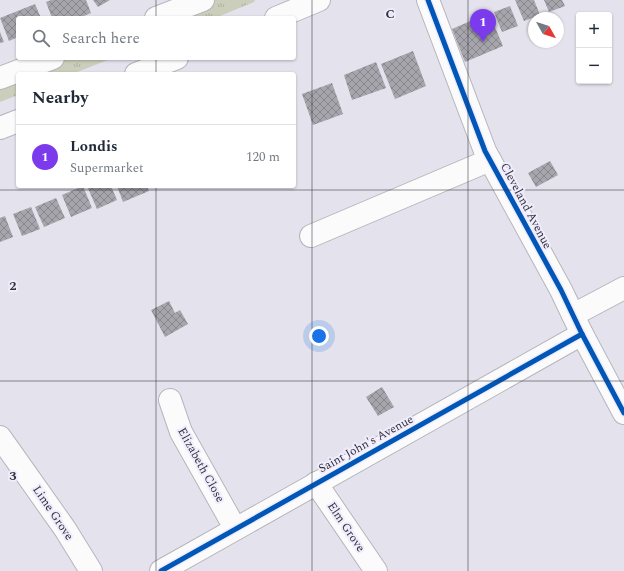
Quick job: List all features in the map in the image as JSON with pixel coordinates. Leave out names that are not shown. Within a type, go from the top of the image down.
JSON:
[{"type":"street","points":[[161,16],[203,0]]},
{"type":"street","points":[[280,11],[319,0]]},
{"type":"street","name":"Cleveland Avenue","points":[[428,0],[490,160],[624,413]]},
{"type":"street","points":[[0,78],[48,60]]},
{"type":"street","points":[[141,72],[172,60]]},
{"type":"street","points":[[0,128],[16,122]]},
{"type":"street","points":[[311,236],[490,160]]},
{"type":"street","name":"Saint John's Avenue","points":[[161,571],[316,483],[577,325],[624,288]]},
{"type":"street","name":"Elizabeth Close","points":[[170,400],[181,432],[235,528]]},
{"type":"street","name":"Lime Grove","points":[[0,437],[65,529],[91,571]]},
{"type":"street","name":"Elm Grove","points":[[316,483],[376,571]]},
{"type":"green space","points":[[213,0],[255,0],[254,2],[220,16],[175,16]]},
{"type":"green space","points":[[65,60],[108,60],[77,72],[34,72]]},
{"type":"green space","points":[[16,79],[16,96],[0,102],[0,86]]},
{"type":"building","points":[[51,0],[86,0],[91,13],[84,16],[51,16],[46,2]]},
{"type":"building","points":[[93,0],[110,0],[98,7]]},
{"type":"building","points":[[515,0],[534,0],[539,12],[528,12],[528,20],[524,21]]},
{"type":"building","points":[[544,0],[562,0],[565,6],[549,12]]},
{"type":"building","points":[[35,4],[40,16],[16,16],[16,38],[9,41],[0,18]]},
{"type":"building","points":[[510,6],[518,26],[502,32],[494,12]]},
{"type":"building","points":[[489,13],[503,46],[465,62],[452,29]]},
{"type":"building","points":[[0,32],[4,42],[0,43]]},
{"type":"building","points":[[413,51],[426,86],[395,99],[381,64]]},
{"type":"building","points":[[376,62],[386,88],[352,100],[344,75]]},
{"type":"building","points":[[332,83],[343,114],[313,125],[302,94]]},
{"type":"building","points":[[550,161],[558,175],[536,187],[528,173]]},
{"type":"building","points":[[78,188],[84,188],[92,208],[71,217],[62,195]]},
{"type":"building","points":[[88,188],[112,188],[117,200],[97,209]]},
{"type":"building","points":[[118,188],[148,188],[149,191],[123,202]]},
{"type":"building","points":[[56,198],[65,218],[44,227],[35,207]]},
{"type":"building","points":[[31,207],[40,229],[22,236],[13,214]]},
{"type":"building","points":[[5,216],[13,237],[0,242],[0,218]]},
{"type":"building","points":[[169,301],[175,313],[180,310],[188,324],[165,337],[151,310]]},
{"type":"building","points":[[382,387],[394,407],[378,416],[366,397]]},
{"type":"cycle path","points":[[428,0],[485,151],[561,290],[582,334],[624,413]]},
{"type":"cycle path","points":[[161,571],[582,334]]},
{"type":"place","name":"Londis","points":[[483,42]]}]
